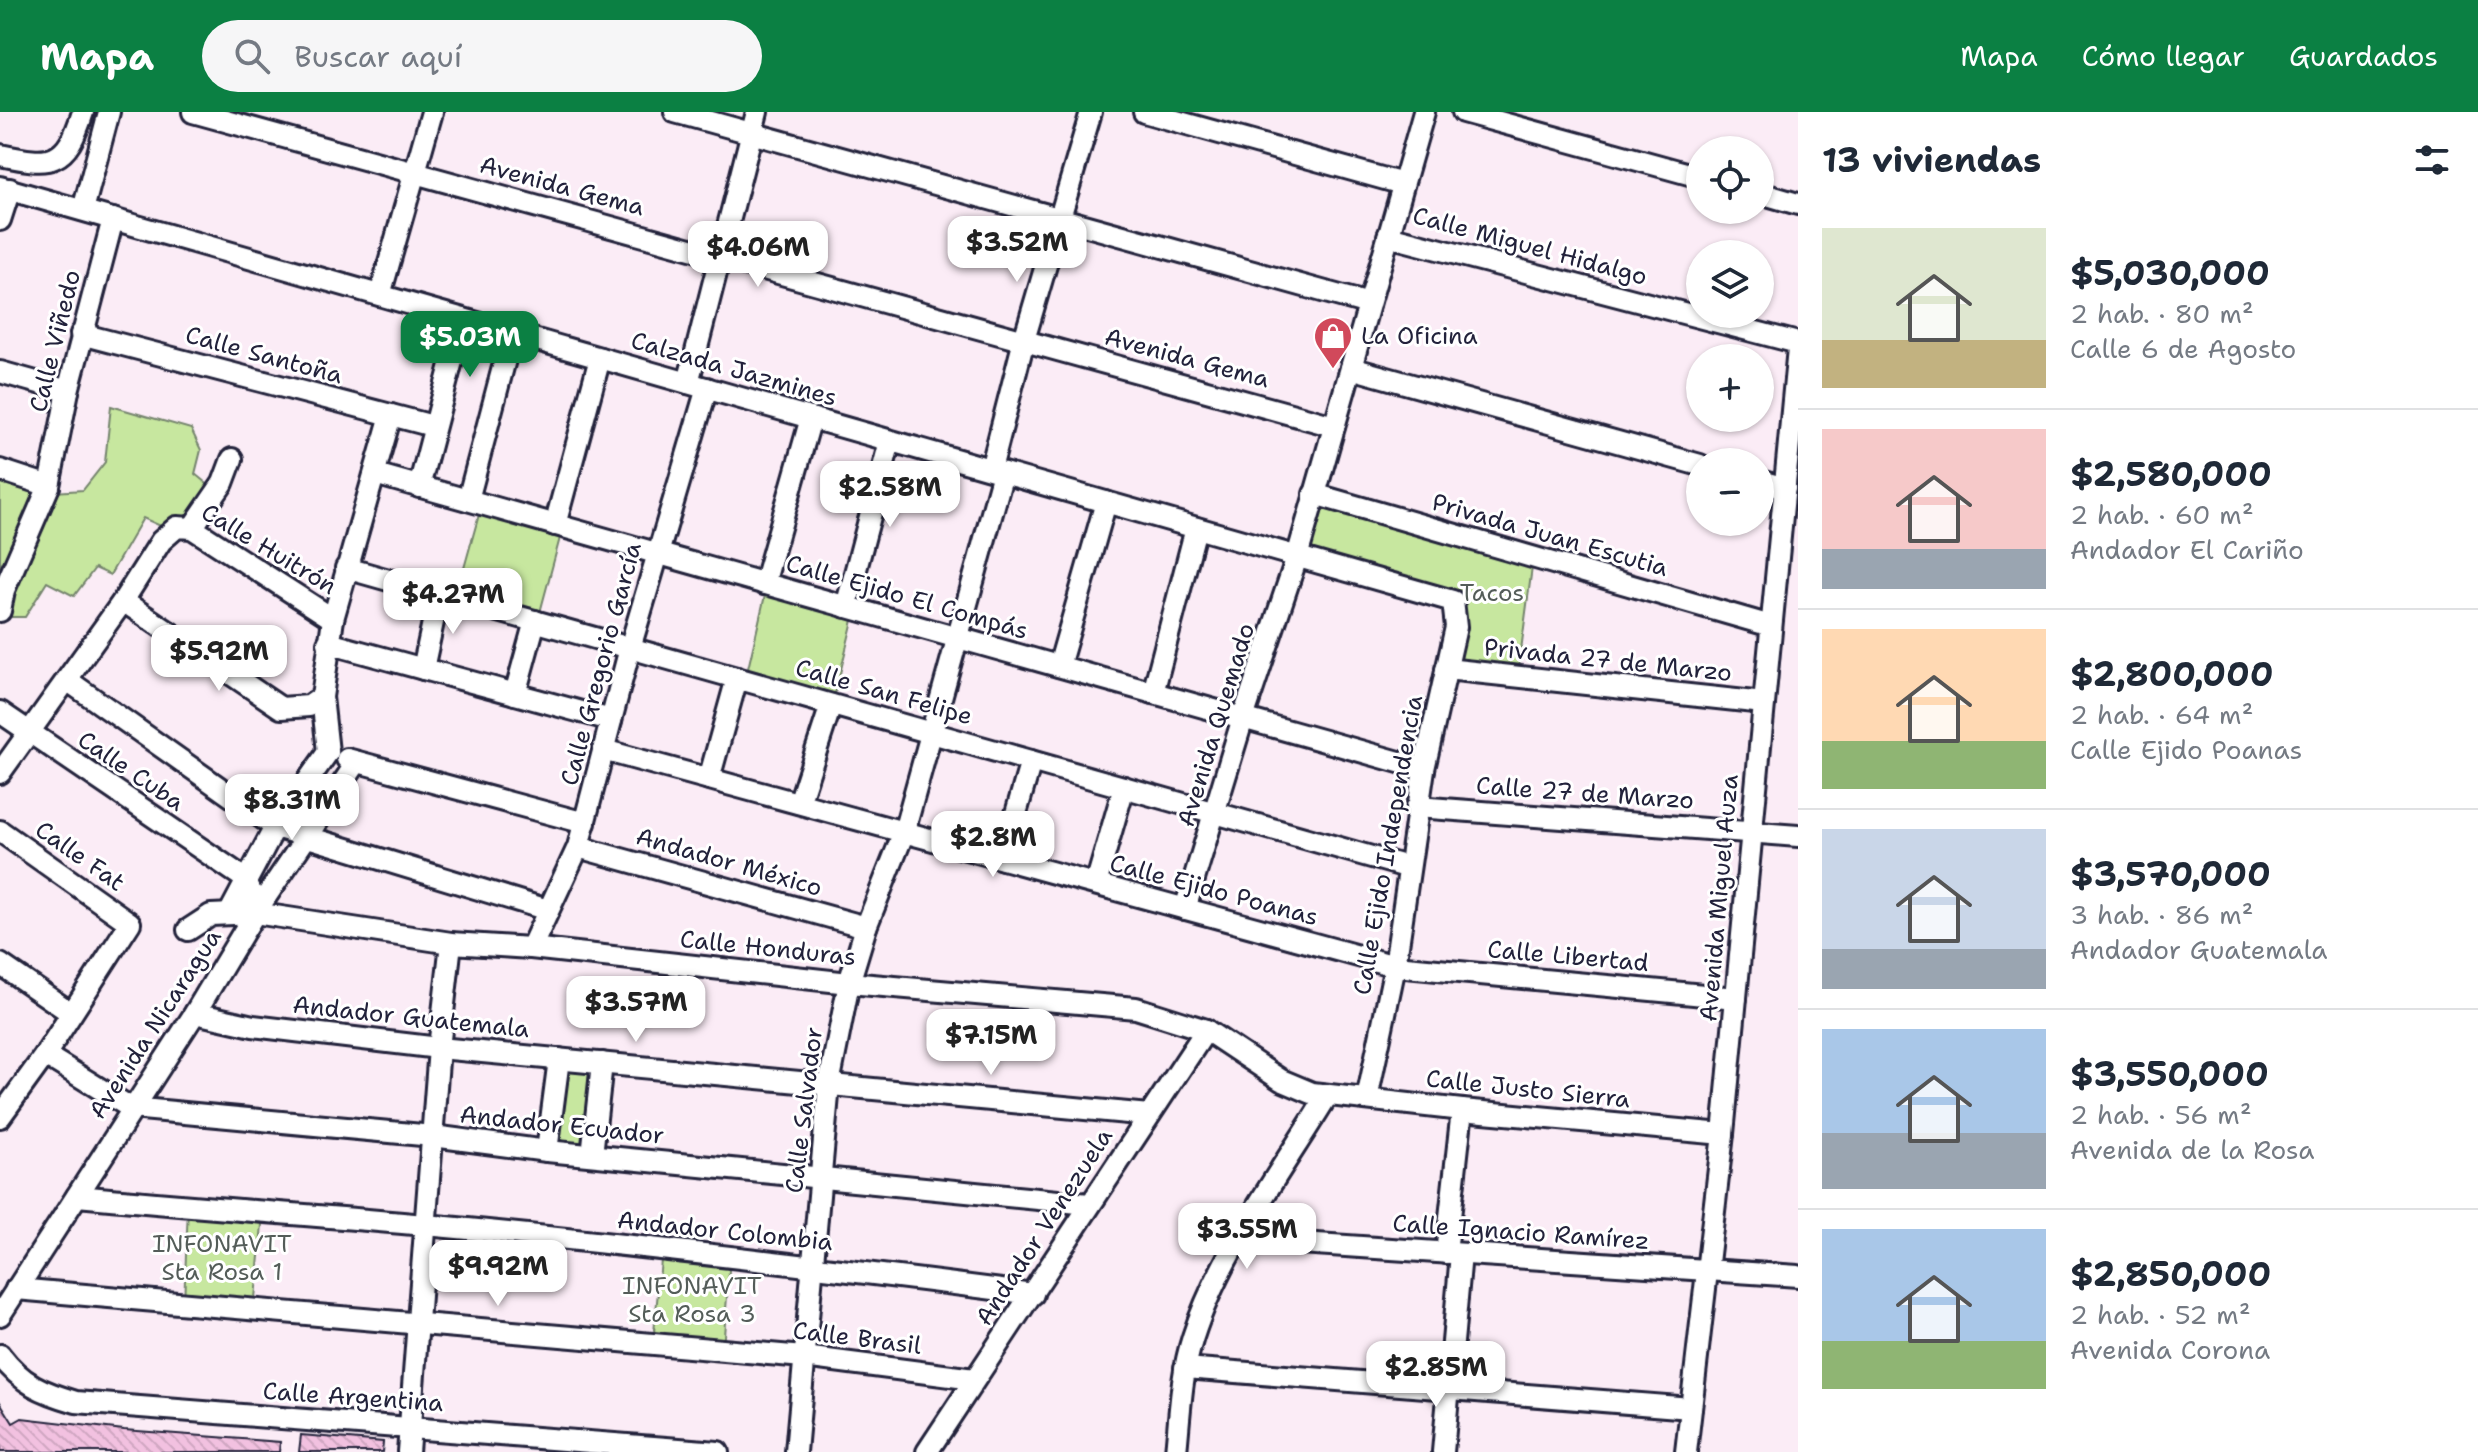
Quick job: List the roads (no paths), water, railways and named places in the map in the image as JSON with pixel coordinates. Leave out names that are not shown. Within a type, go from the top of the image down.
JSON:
[{"type":"street","points":[[0,155],[36,163],[56,158],[70,146],[83,112]]},
{"type":"street","points":[[83,210],[109,112]]},
{"type":"street","name":"Avenida Gema","points":[[193,112],[1334,426]]},
{"type":"street","points":[[380,295],[432,112]]},
{"type":"street","points":[[675,112],[1369,304]]},
{"type":"street","name":"Calle Gregorio García","points":[[531,948],[578,847],[585,823],[698,386],[722,256],[757,112]]},
{"type":"street","name":"Calle Salvador","points":[[796,1452],[829,1084],[849,983],[866,927],[904,832],[932,733],[997,471],[1024,340],[1091,112]]},
{"type":"street","points":[[1144,112],[1403,184]]},
{"type":"street","name":"Avenida Quemado","points":[[1185,909],[1243,718],[1297,557],[1424,112]]},
{"type":"street","points":[[1463,112],[1686,173]]},
{"type":"street","points":[[0,220],[5,188]]},
{"type":"street","name":"Calzada Jazmines","points":[[5,188],[1453,601]]},
{"type":"street","points":[[1774,197],[1798,204]]},
{"type":"street","name":"Calle Viñedo","points":[[0,611],[4,590],[49,486],[81,334],[113,219]]},
{"type":"street","name":"Calle Miguel Hidalgo","points":[[1388,236],[1798,346]]},
{"type":"street","points":[[419,487],[463,319]]},
{"type":"street","points":[[468,500],[512,333]]},
{"type":"street","name":"Calle Santoña","points":[[81,334],[433,426]]},
{"type":"street","name":"Avenida Miguel Auza","points":[[1686,1452],[1723,1134],[1798,346]]},
{"type":"street","points":[[555,525],[600,358]]},
{"type":"street","points":[[1351,368],[1686,461]]},
{"type":"street","points":[[0,372],[68,391]]},
{"type":"street","points":[[229,914],[275,827],[328,752],[322,697],[328,643],[346,568],[391,415]]},
{"type":"street","points":[[764,584],[811,418]]},
{"type":"street","points":[[846,607],[890,441]]},
{"type":"street","points":[[0,773],[123,601],[161,541],[184,527],[223,483],[232,459]]},
{"type":"street","points":[[0,470],[49,486]]},
{"type":"street","name":"Calle Ejido El Compás","points":[[375,474],[1424,769]]},
{"type":"street","points":[[1774,485],[1785,488]]},
{"type":"street","name":"Privada Juan Escutia","points":[[1314,494],[1771,626]]},
{"type":"street","points":[[1059,666],[1106,502]]},
{"type":"street","name":"Calle Huitrón","points":[[184,527],[333,619]]},
{"type":"street","points":[[1153,693],[1196,528]]},
{"type":"street","name":"Calle San Felipe","points":[[346,568],[1407,867]]},
{"type":"street","points":[[423,669],[439,594]]},
{"type":"street","points":[[123,601],[281,708],[309,706],[322,697]]},
{"type":"street","name":"Calle Ejido Independencia","points":[[1367,1099],[1395,966],[1407,867],[1424,769],[1456,627],[1453,601]]},
{"type":"street","points":[[515,694],[535,621]]},
{"type":"street","points":[[328,643],[611,720]]},
{"type":"street","name":"Privada 27 de Marzo","points":[[1446,669],[1764,703]]},
{"type":"street","points":[[709,779],[737,678]]},
{"type":"street","points":[[67,680],[275,827],[548,910]]},
{"type":"street","points":[[799,803],[831,705]]},
{"type":"street","name":"Calle Cuba","points":[[0,712],[241,876],[246,884]]},
{"type":"street","name":"Calle Ejido Poanas","points":[[603,750],[1395,966]]},
{"type":"street","points":[[328,752],[585,823]]},
{"type":"street","points":[[1003,859],[1031,761]]},
{"type":"street","name":"Avenida Nicaragua","points":[[0,1315],[195,1013],[255,913],[357,762]]},
{"type":"street","points":[[1096,884],[1124,787]]},
{"type":"street","name":"Calle 27 de Marzo","points":[[1417,807],[1752,830],[1798,836]]},
{"type":"street","name":"Calle Fat","points":[[0,831],[130,923],[71,1013]]},
{"type":"street","name":"Andador México","points":[[578,847],[866,927]]},
{"type":"street","points":[[246,884],[251,892],[255,913]]},
{"type":"street","name":"Calle Honduras","points":[[188,930],[211,915],[255,913],[451,943],[531,948],[849,983],[1136,1008],[1206,1030],[1281,1080],[1296,1088],[1327,1096]]},
{"type":"street","points":[[408,1452],[439,1048],[451,943]]},
{"type":"street","points":[[0,964],[71,1013],[45,1055],[3,1104]]},
{"type":"street","name":"Calle Libertad","points":[[1395,966],[1736,998]]},
{"type":"street","name":"Andador Guatemala","points":[[195,1013],[253,1026],[439,1048],[1149,1115]]},
{"type":"street","name":"Andador Venezuela","points":[[927,1452],[1206,1030]]},
{"type":"street","name":"Andador Ecuador","points":[[45,1055],[131,1108],[1089,1204]]},
{"type":"street","points":[[547,1151],[559,1059]]},
{"type":"street","points":[[592,1155],[602,1063]]},
{"type":"street","points":[[1176,1452],[1185,1368],[1193,1335],[1240,1239],[1327,1096]]},
{"type":"street","name":"Calle Justo Sierra","points":[[1327,1096],[1723,1134]]},
{"type":"street","points":[[1443,1452],[1450,1388],[1462,1110]]},
{"type":"street","name":"Andador Colombia","points":[[77,1196],[426,1225],[813,1265],[1033,1294]]},
{"type":"street","name":"Calle Ignacio Ramírez","points":[[1240,1239],[1798,1276]]},
{"type":"street","name":"Calle Brasil","points":[[16,1289],[804,1357],[974,1379]]},
{"type":"street","name":"Calle Argentina","points":[[0,1355],[15,1374],[42,1391],[76,1402],[718,1452]]},
{"type":"street","points":[[1185,1368],[1691,1408]]},
{"type":"place","name":"La Oficina","points":[[1333,370]]},
{"type":"park label","name":"Tacos","points":[[1492,593]]},
{"type":"park label","name":"INFONAVIT Sta Rosa 1","points":[[222,1258]]},
{"type":"park label","name":"INFONAVIT Sta Rosa 3","points":[[692,1300]]}]
